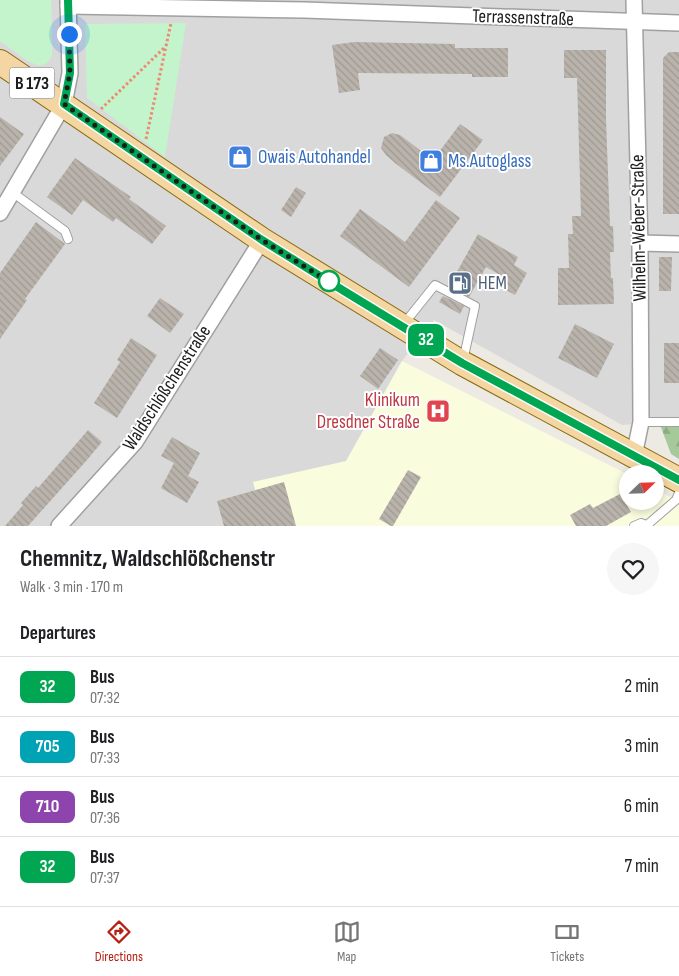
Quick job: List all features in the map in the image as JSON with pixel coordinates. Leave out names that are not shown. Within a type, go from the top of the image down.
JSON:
[{"type":"main road","name":"B 173","points":[[0,62],[262,240],[462,363],[679,480]]},
{"type":"street","name":"Wilhelm-Weber-Straße","points":[[634,0],[640,243],[641,422],[634,456]]},
{"type":"street","name":"Terrassenstraße","points":[[68,3],[174,7],[304,5],[679,23]]},
{"type":"street","points":[[0,213],[64,104],[70,73],[68,3]]},
{"type":"street","name":"Waldschlößchenstraße","points":[[58,526],[135,442],[262,240]]},
{"type":"street","points":[[640,243],[679,244]]},
{"type":"lane","points":[[12,192],[65,231],[68,239]]},
{"type":"lane","points":[[402,326],[435,285],[476,306],[462,363]]},
{"type":"lane","points":[[641,422],[679,422]]},
{"type":"lane","points":[[634,526],[641,523],[648,526],[676,500],[679,493]]},
{"type":"path","points":[[142,158],[174,7]]},
{"type":"path","points":[[88,122],[166,47]]},
{"type":"shaded area","points":[[51,0],[679,0],[679,421],[622,425],[434,320],[402,361],[346,462],[254,482],[265,526],[0,526],[0,41],[30,62],[52,56]]},
{"type":"shaded area","name":"Klinikum Dresdner Straße","points":[[402,361],[619,470],[619,510],[664,510],[664,494],[679,502],[679,526],[265,526],[253,482],[346,461]]},
{"type":"green space","points":[[0,0],[51,0],[52,56],[47,63],[39,66],[30,62],[0,41]]},
{"type":"green space","points":[[186,23],[165,157],[87,98],[85,24]]},
{"type":"green space","points":[[679,421],[679,459],[671,454],[659,422]]},
{"type":"building","points":[[354,42],[455,44],[455,48],[508,48],[508,77],[472,77],[472,74],[358,73],[360,90],[339,93],[332,45]]},
{"type":"building","points":[[564,50],[606,50],[606,120],[610,226],[613,226],[614,252],[610,252],[614,304],[558,305],[558,268],[569,268],[568,234],[573,234],[572,216],[581,216],[577,78],[564,78]]},
{"type":"building","points":[[669,52],[679,52],[679,214],[663,214],[663,58]]},
{"type":"building","points":[[0,117],[24,134],[0,166]]},
{"type":"building","name":"Ms.Autoglass","points":[[460,124],[483,140],[440,197],[395,163],[381,148],[384,137],[392,133],[400,135],[433,160]]},
{"type":"building","points":[[75,158],[131,197],[129,199],[166,226],[152,244],[116,218],[113,222],[83,200],[72,215],[47,197]]},
{"type":"building","points":[[296,187],[306,193],[291,217],[281,210]]},
{"type":"building","points":[[436,200],[460,218],[409,287],[340,236],[360,209],[405,242]]},
{"type":"building","points":[[36,222],[65,244],[25,299],[27,300],[0,339],[0,273]]},
{"type":"building","points":[[478,234],[518,257],[514,265],[527,273],[515,295],[502,288],[507,279],[486,267],[469,297],[449,286]]},
{"type":"building","points":[[659,257],[672,257],[671,291],[659,291]]},
{"type":"building","points":[[443,296],[464,306],[460,314],[439,302]]},
{"type":"building","points":[[160,298],[184,314],[170,333],[147,316]]},
{"type":"building","points":[[575,324],[614,344],[597,378],[558,358]]},
{"type":"building","points":[[131,338],[157,355],[117,418],[94,403],[120,362],[117,360]]},
{"type":"building","points":[[664,343],[679,343],[679,383],[664,383]]},
{"type":"building","points":[[380,348],[398,360],[378,389],[360,376]]},
{"type":"building","points":[[88,430],[102,442],[87,460],[28,526],[5,526],[23,505],[21,503],[36,486],[38,488]]},
{"type":"building","points":[[172,437],[200,453],[188,476],[199,482],[187,503],[161,488],[174,463],[161,456]]},
{"type":"building","points":[[408,470],[421,477],[393,526],[391,526],[379,519]]},
{"type":"building","points":[[284,482],[296,526],[224,526],[217,501]]},
{"type":"building","points":[[619,495],[619,510],[630,510],[631,512],[606,526],[576,526],[570,515],[590,504],[593,508]]},
{"type":"bus line","name":"32","points":[[68,0],[70,73],[64,104],[262,240],[344,291],[462,363],[679,480]]},
{"type":"place","name":"Owais Autohandel","points":[[240,157]]},
{"type":"place","name":"Ms.Autoglass","points":[[431,161]]},
{"type":"place","name":"HEM","points":[[460,283]]},
{"type":"place","name":"Klinikum Dresdner Straße","points":[[438,411]]},
{"type":"route","points":[[69,34],[70,73],[64,104],[262,240],[331,283],[329,281]]}]
